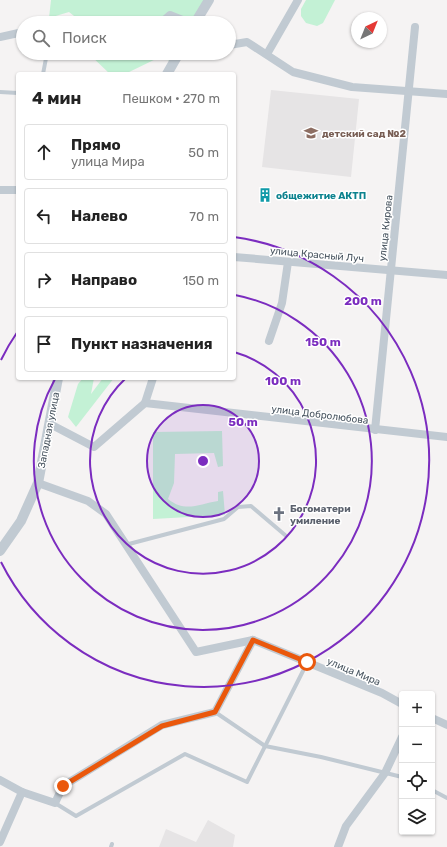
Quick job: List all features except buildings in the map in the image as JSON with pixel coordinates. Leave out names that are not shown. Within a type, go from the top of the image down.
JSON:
[{"type":"street","points":[[199,16],[209,0]]},
{"type":"street","points":[[268,54],[298,0]]},
{"type":"street","name":"улица Кирова","points":[[375,430],[410,91],[415,27]]},
{"type":"street","points":[[0,37],[16,34]]},
{"type":"street","points":[[236,44],[247,42],[268,54],[293,72],[352,87],[447,94]]},
{"type":"street","points":[[168,72],[175,60]]},
{"type":"street","points":[[0,190],[16,190]]},
{"type":"street","name":"улица Красный Луч","points":[[236,257],[447,276]]},
{"type":"street","points":[[269,341],[282,303],[288,262]]},
{"type":"street","name":"Западная улица","points":[[0,551],[21,521],[38,483],[58,380]]},
{"type":"street","points":[[50,424],[94,447],[146,403],[152,380]]},
{"type":"street","name":"улица Добролюбова","points":[[146,403],[447,437]]},
{"type":"street","points":[[38,483],[88,501],[106,514],[196,652],[253,640]]},
{"type":"street","points":[[0,780],[22,792],[54,802],[63,786],[162,726],[215,712],[253,640]]},
{"type":"street","name":"улица Мира","points":[[253,640],[382,693],[399,702]]},
{"type":"street","points":[[435,719],[447,725]]},
{"type":"street","points":[[338,847],[346,826],[385,773],[399,743]]},
{"type":"street","points":[[0,842],[22,792]]},
{"type":"lane","points":[[43,72],[46,60]]},
{"type":"lane","points":[[0,92],[16,93]]},
{"type":"lane","points":[[125,545],[224,519],[238,507],[251,506],[284,535]]},
{"type":"lane","points":[[54,802],[76,816],[185,754],[247,782],[307,662]]},
{"type":"lane","points":[[215,712],[265,746],[321,757],[399,776]]},
{"type":"lane","points":[[435,792],[447,798]]},
{"type":"shaded area","name":"детский сад №2","points":[[271,90],[359,99],[351,177],[262,167]]},
{"type":"shaded area","points":[[208,820],[235,835],[233,847],[159,847],[166,829],[196,842]]},
{"type":"green space","points":[[51,0],[204,0],[196,16],[74,16],[69,12],[56,16],[49,16]]},
{"type":"green space","points":[[306,0],[335,0],[323,23],[317,26],[306,23],[301,16],[301,9]]},
{"type":"green space","points":[[95,60],[154,60],[129,72],[108,72]]},
{"type":"green space","points":[[81,380],[94,380],[91,394],[102,380],[112,380],[76,427],[68,417],[78,384]]},
{"type":"green space","points":[[222,431],[223,466],[218,467],[214,453],[175,454],[174,483],[168,499],[180,506],[186,507],[218,501],[218,492],[223,491],[225,515],[153,519],[153,432]]},
{"type":"place","name":"детский сад №2","points":[[311,133]]},
{"type":"place","name":"общежитие АКТП","points":[[265,195]]},
{"type":"place","name":"Богоматери умиление","points":[[279,514]]},
{"type":"route","points":[[63,786],[162,726],[215,712],[253,640],[307,662]]}]
